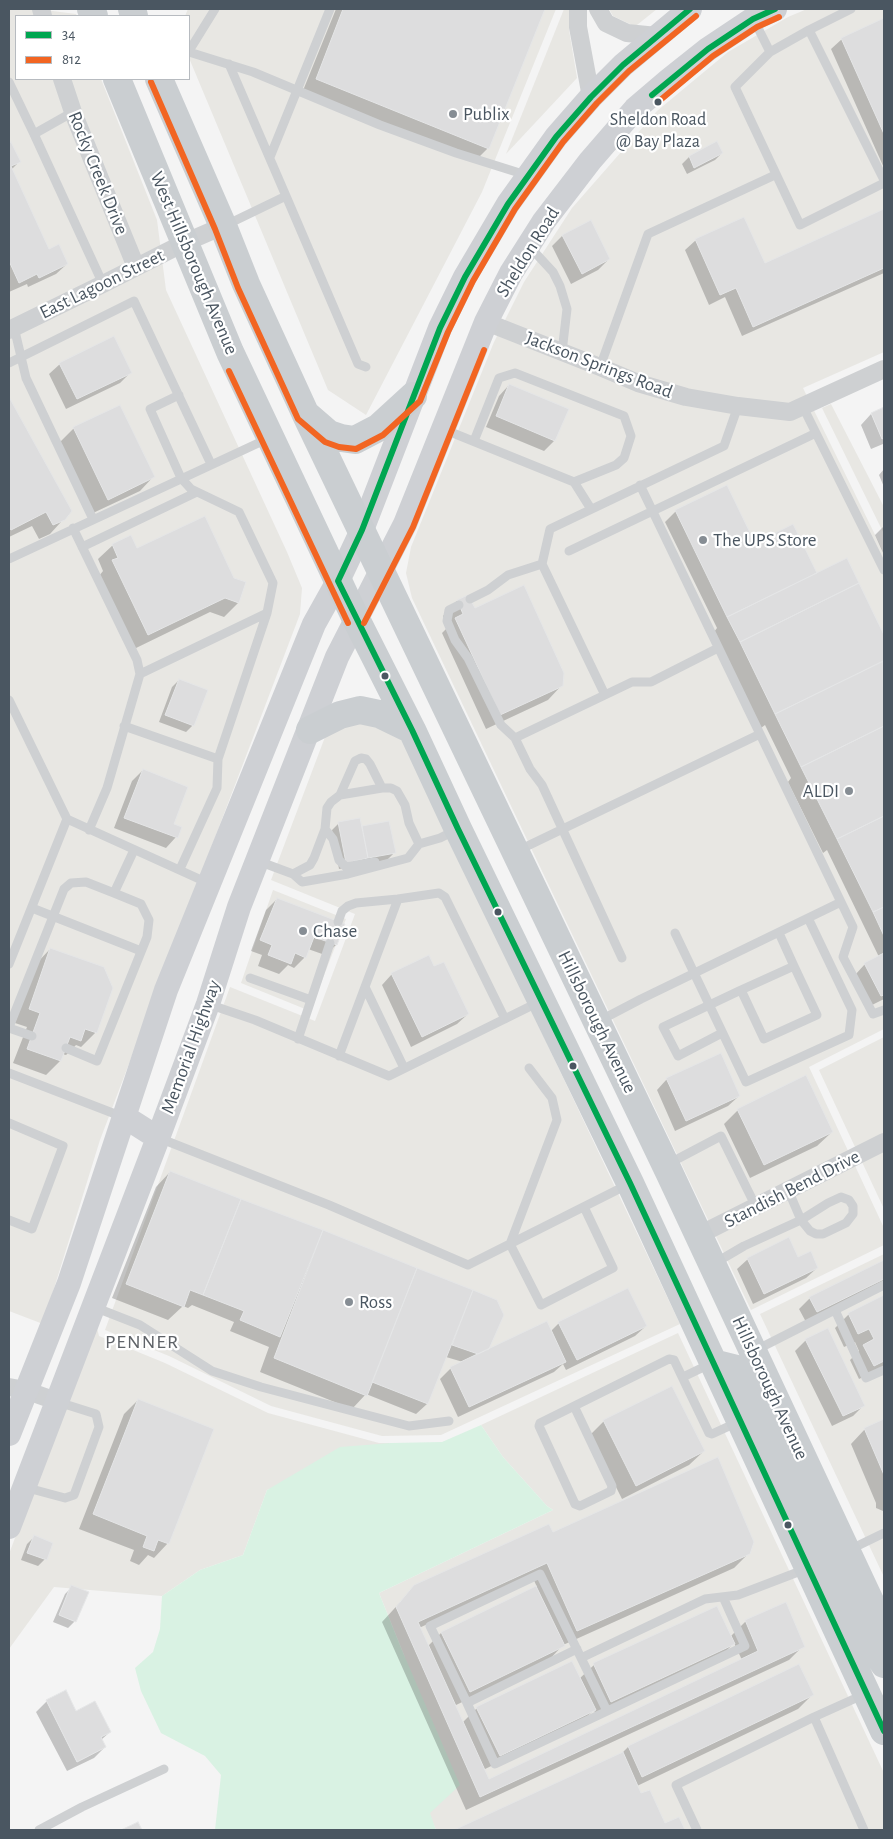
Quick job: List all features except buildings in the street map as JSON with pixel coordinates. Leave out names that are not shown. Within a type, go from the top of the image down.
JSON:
[{"type":"main road","points":[[362,530],[440,328],[464,277],[508,204],[556,138],[591,97],[623,64],[690,9]]},
{"type":"main road","name":"Sheldon Road","points":[[380,571],[405,524],[486,322],[511,273],[544,221],[590,161],[635,110],[751,14],[775,9]]},
{"type":"main road","name":"West Hillsborough Avenue","points":[[117,80],[230,352],[338,581]]},
{"type":"main road","points":[[159,80],[246,284],[306,415],[329,434],[355,440],[378,428],[413,396]]},
{"type":"main road","name":"Hillsborough Avenue","points":[[306,415],[666,1165],[884,1631]]},
{"type":"main road","name":"Memorial Highway","points":[[9,1434],[17,1388],[69,1283],[166,990],[314,624],[338,581],[362,530]]},
{"type":"main road","name":"Memorial Highway","points":[[9,1527],[208,1004],[239,907],[310,730],[337,657],[380,571]]},
{"type":"main road","points":[[338,581],[412,730],[630,1183],[809,1568],[876,1697],[884,1731]]},
{"type":"main road","points":[[310,730],[340,715],[360,710],[379,714],[412,730]]},
{"type":"main road","points":[[560,1040],[598,1022]]},
{"type":"main road","points":[[125,1117],[158,1138]]},
{"type":"main road","points":[[630,1183],[665,1202],[714,1306],[741,1325]]},
{"type":"main road","points":[[713,1362],[737,1369],[819,1541],[829,1550],[847,1551]]},
{"type":"main road","points":[[809,1568],[837,1577],[884,1664]]},
{"type":"street","points":[[578,9],[578,28],[591,97]]},
{"type":"street","points":[[598,9],[606,23],[627,32],[656,36]]},
{"type":"street","name":"Rocky Creek Drive","points":[[62,80],[73,112],[136,267]]},
{"type":"street","name":"East Lagoon Street","points":[[11,328],[104,284],[184,243],[223,226]]},
{"type":"street","name":"Jackson Springs Road","points":[[486,322],[600,366],[638,383],[686,397],[738,406],[790,412],[884,369]]},
{"type":"street","name":"Standish Bend Drive","points":[[699,1235],[789,1192],[884,1142]]},
{"type":"street","points":[[17,1388],[56,1401]]},
{"type":"lane","points":[[190,49],[215,9]]},
{"type":"lane","points":[[270,157],[330,9]]},
{"type":"lane","points":[[809,30],[884,182],[800,225],[735,87],[770,52],[809,30],[851,9]]},
{"type":"lane","points":[[751,14],[770,52]]},
{"type":"lane","points":[[190,51],[229,64],[380,125],[456,153],[528,175]]},
{"type":"lane","points":[[229,64],[358,364],[366,367]]},
{"type":"lane","points":[[9,82],[104,284]]},
{"type":"lane","points":[[34,134],[73,112]]},
{"type":"lane","points":[[600,366],[648,234],[776,175]]},
{"type":"lane","points":[[223,226],[286,196]]},
{"type":"lane","points":[[528,246],[553,272],[560,286],[567,309],[562,352]]},
{"type":"lane","points":[[9,363],[134,301],[212,464]]},
{"type":"lane","points":[[11,328],[26,378],[93,519]]},
{"type":"lane","points":[[474,441],[499,378],[515,373],[624,416],[631,436],[624,458],[616,465],[574,482]]},
{"type":"lane","points":[[178,394],[150,409],[181,478],[196,492],[239,512],[273,583],[267,613],[218,759],[217,788],[180,870]]},
{"type":"lane","points":[[605,695],[542,564],[550,529],[724,446],[738,406]]},
{"type":"lane","points":[[804,406],[884,570]]},
{"type":"lane","points":[[443,429],[574,482],[591,509]]},
{"type":"lane","points":[[569,551],[816,433]]},
{"type":"lane","points":[[9,559],[270,438]]},
{"type":"lane","points":[[640,485],[853,927],[843,957],[873,1014],[884,1010]]},
{"type":"lane","points":[[82,547],[196,492]]},
{"type":"lane","points":[[73,528],[137,660],[140,674],[107,788],[89,830]]},
{"type":"lane","points":[[470,599],[488,590],[508,575],[542,564]]},
{"type":"lane","points":[[459,605],[449,610],[447,621],[455,640],[468,658],[501,725],[515,738],[530,768],[542,785],[622,958]]},
{"type":"lane","points":[[140,674],[267,613]]},
{"type":"lane","points":[[515,738],[632,682],[651,682],[718,648]]},
{"type":"lane","points":[[9,700],[67,820],[210,884]]},
{"type":"lane","points":[[124,726],[218,759]]},
{"type":"lane","points":[[515,852],[760,734]]},
{"type":"lane","points":[[293,874],[310,864],[314,858],[325,829],[327,808],[340,795],[355,761],[361,758],[366,759],[382,788]]},
{"type":"lane","points":[[340,795],[391,788],[401,795],[419,844]]},
{"type":"lane","points":[[9,964],[67,820]]},
{"type":"lane","points":[[325,829],[333,839],[339,860],[346,867],[396,857],[408,858]]},
{"type":"lane","points":[[258,861],[293,874],[302,882],[348,874],[408,858],[419,844],[440,838],[458,829]]},
{"type":"lane","points":[[114,893],[134,850]]},
{"type":"lane","points":[[32,1036],[9,1028],[64,889],[71,884],[86,882],[141,904],[149,920],[147,937],[97,1061],[66,1048]]},
{"type":"lane","points":[[338,922],[342,911],[356,903],[439,893],[445,897],[505,1019]]},
{"type":"lane","points":[[339,1056],[398,899]]},
{"type":"lane","points":[[598,1022],[841,902]]},
{"type":"lane","points":[[32,908],[141,951]]},
{"type":"lane","points":[[675,933],[746,1082],[849,1035],[852,1010],[808,918]]},
{"type":"lane","points":[[741,990],[764,1039],[818,1015],[779,933]]},
{"type":"lane","points":[[298,1038],[330,942]]},
{"type":"lane","points":[[722,1033],[678,1056],[663,1027],[794,966]]},
{"type":"lane","points":[[250,978],[311,1000]]},
{"type":"lane","points":[[365,987],[404,1068]]},
{"type":"lane","points":[[208,1004],[255,1020],[389,1076],[541,1000]]},
{"type":"lane","points":[[529,1068],[552,1098],[557,1120],[510,1244],[540,1305],[614,1268],[584,1207]]},
{"type":"lane","points":[[9,1073],[125,1117]]},
{"type":"lane","points":[[9,1123],[63,1146],[32,1229],[9,1220]]},
{"type":"lane","points":[[666,1165],[721,1136],[757,1208]]},
{"type":"lane","points":[[158,1138],[329,1205],[468,1265],[630,1183]]},
{"type":"lane","points":[[713,1264],[744,1246],[801,1220],[828,1203],[841,1198],[849,1200],[853,1214],[846,1223],[823,1234],[816,1234],[810,1231],[801,1220],[789,1192]]},
{"type":"lane","points":[[753,1351],[884,1285]]},
{"type":"lane","points":[[94,1307],[140,1325],[212,1371],[220,1374],[261,1387],[409,1426],[449,1421]]},
{"type":"lane","points":[[834,1310],[866,1378],[884,1370]]},
{"type":"lane","points":[[574,1406],[612,1486],[611,1491],[580,1506],[576,1504],[539,1426],[540,1423],[574,1406],[669,1359],[674,1360],[709,1433],[712,1434],[740,1421]]},
{"type":"lane","points":[[683,1377],[713,1362]]},
{"type":"lane","points":[[24,1487],[65,1498],[74,1495],[99,1427],[96,1414],[56,1401]]},
{"type":"lane","points":[[847,1551],[884,1533]]},
{"type":"lane","points":[[467,1703],[705,1599],[738,1595],[809,1568]]},
{"type":"lane","points":[[607,1711],[540,1574],[430,1626],[495,1764],[745,1646],[722,1597]]},
{"type":"lane","points":[[697,1830],[676,1785],[814,1717],[876,1697]]},
{"type":"lane","points":[[814,1717],[864,1830]]},
{"type":"lane","points":[[39,1830],[82,1807],[164,1769]]},
{"type":"shaded area","points":[[9,9],[37,9],[76,15],[15,15],[15,80],[101,80],[157,220],[166,290],[302,588],[300,614],[100,1140],[43,1324],[9,1311]]},
{"type":"shaded area","points":[[188,9],[556,9],[482,192],[366,415],[328,390],[190,60],[190,15],[185,15]]},
{"type":"shaded area","points":[[564,9],[569,9],[569,30],[577,78],[506,154]]},
{"type":"shaded area","points":[[609,9],[657,9],[637,25],[632,25],[613,16]]},
{"type":"shaded area","points":[[807,9],[884,9],[884,352],[803,388],[884,553],[884,1029],[809,1067],[884,1228],[884,1245],[751,1310],[412,598],[406,573],[411,547],[494,342],[524,282],[572,208],[657,111],[728,52],[788,17]]},
{"type":"shaded area","points":[[831,404],[884,507],[884,534],[822,408]]},
{"type":"shaded area","points":[[374,720],[404,742],[680,1324],[441,1435],[382,1436],[271,1406],[169,1356],[105,1330],[230,987],[315,1021],[355,914],[271,880],[325,737],[341,722]]},
{"type":"shaded area","points":[[273,890],[346,919],[310,1011],[241,983]]},
{"type":"shaded area","points":[[884,1037],[884,1209],[819,1070]]},
{"type":"shaded area","points":[[884,1254],[884,1577],[760,1314]]},
{"type":"shaded area","points":[[97,1328],[99,1336],[165,1363],[268,1413],[379,1443],[391,1443],[267,1490],[243,1555],[200,1570],[162,1596],[54,1587],[9,1649],[9,1554],[65,1404]]},
{"type":"shaded area","points":[[678,1333],[884,1773],[884,1830],[436,1830],[429,1813],[404,1655],[379,1593],[553,1510],[547,1506],[503,1457],[481,1425]]},
{"type":"green space","points":[[481,1425],[503,1457],[547,1506],[553,1510],[379,1593],[460,1785],[430,1813],[436,1830],[215,1830],[221,1775],[205,1756],[161,1733],[141,1691],[135,1668],[153,1652],[160,1629],[162,1596],[200,1570],[243,1555],[267,1490],[340,1447],[442,1442]]},
{"type":"transit line","name":"34","points":[[690,9],[623,65],[591,97],[556,137],[508,204],[465,277],[440,328],[362,530],[338,581],[412,730],[630,1183],[884,1731]]},
{"type":"transit line","name":"34","points":[[652,95],[708,49],[753,19],[775,9]]},
{"type":"transit line","name":"812","points":[[151,82],[215,229],[238,288],[298,419],[325,442],[339,447],[356,449],[383,435],[420,401],[448,332],[473,281],[515,209],[563,142],[597,103],[629,71],[696,16]]},
{"type":"transit line","name":"812","points":[[658,102],[713,56],[757,27],[779,17]]},
{"type":"transit line","name":"812","points":[[364,623],[413,527],[484,350]]},
{"type":"transit line","name":"812","points":[[229,371],[348,623]]},
{"type":"place","name":"Sheldon Road @ Bay Plaza","points":[[658,102]]},
{"type":"place","name":"Publix","points":[[453,114]]},
{"type":"place","name":"The UPS Store","points":[[703,540]]},
{"type":"place","name":"ALDI","points":[[849,791]]},
{"type":"place","name":"Chase","points":[[303,931]]},
{"type":"place","name":"Ross","points":[[349,1302]]},
{"type":"district","name":"PENNER","points":[[142,1342]]}]
